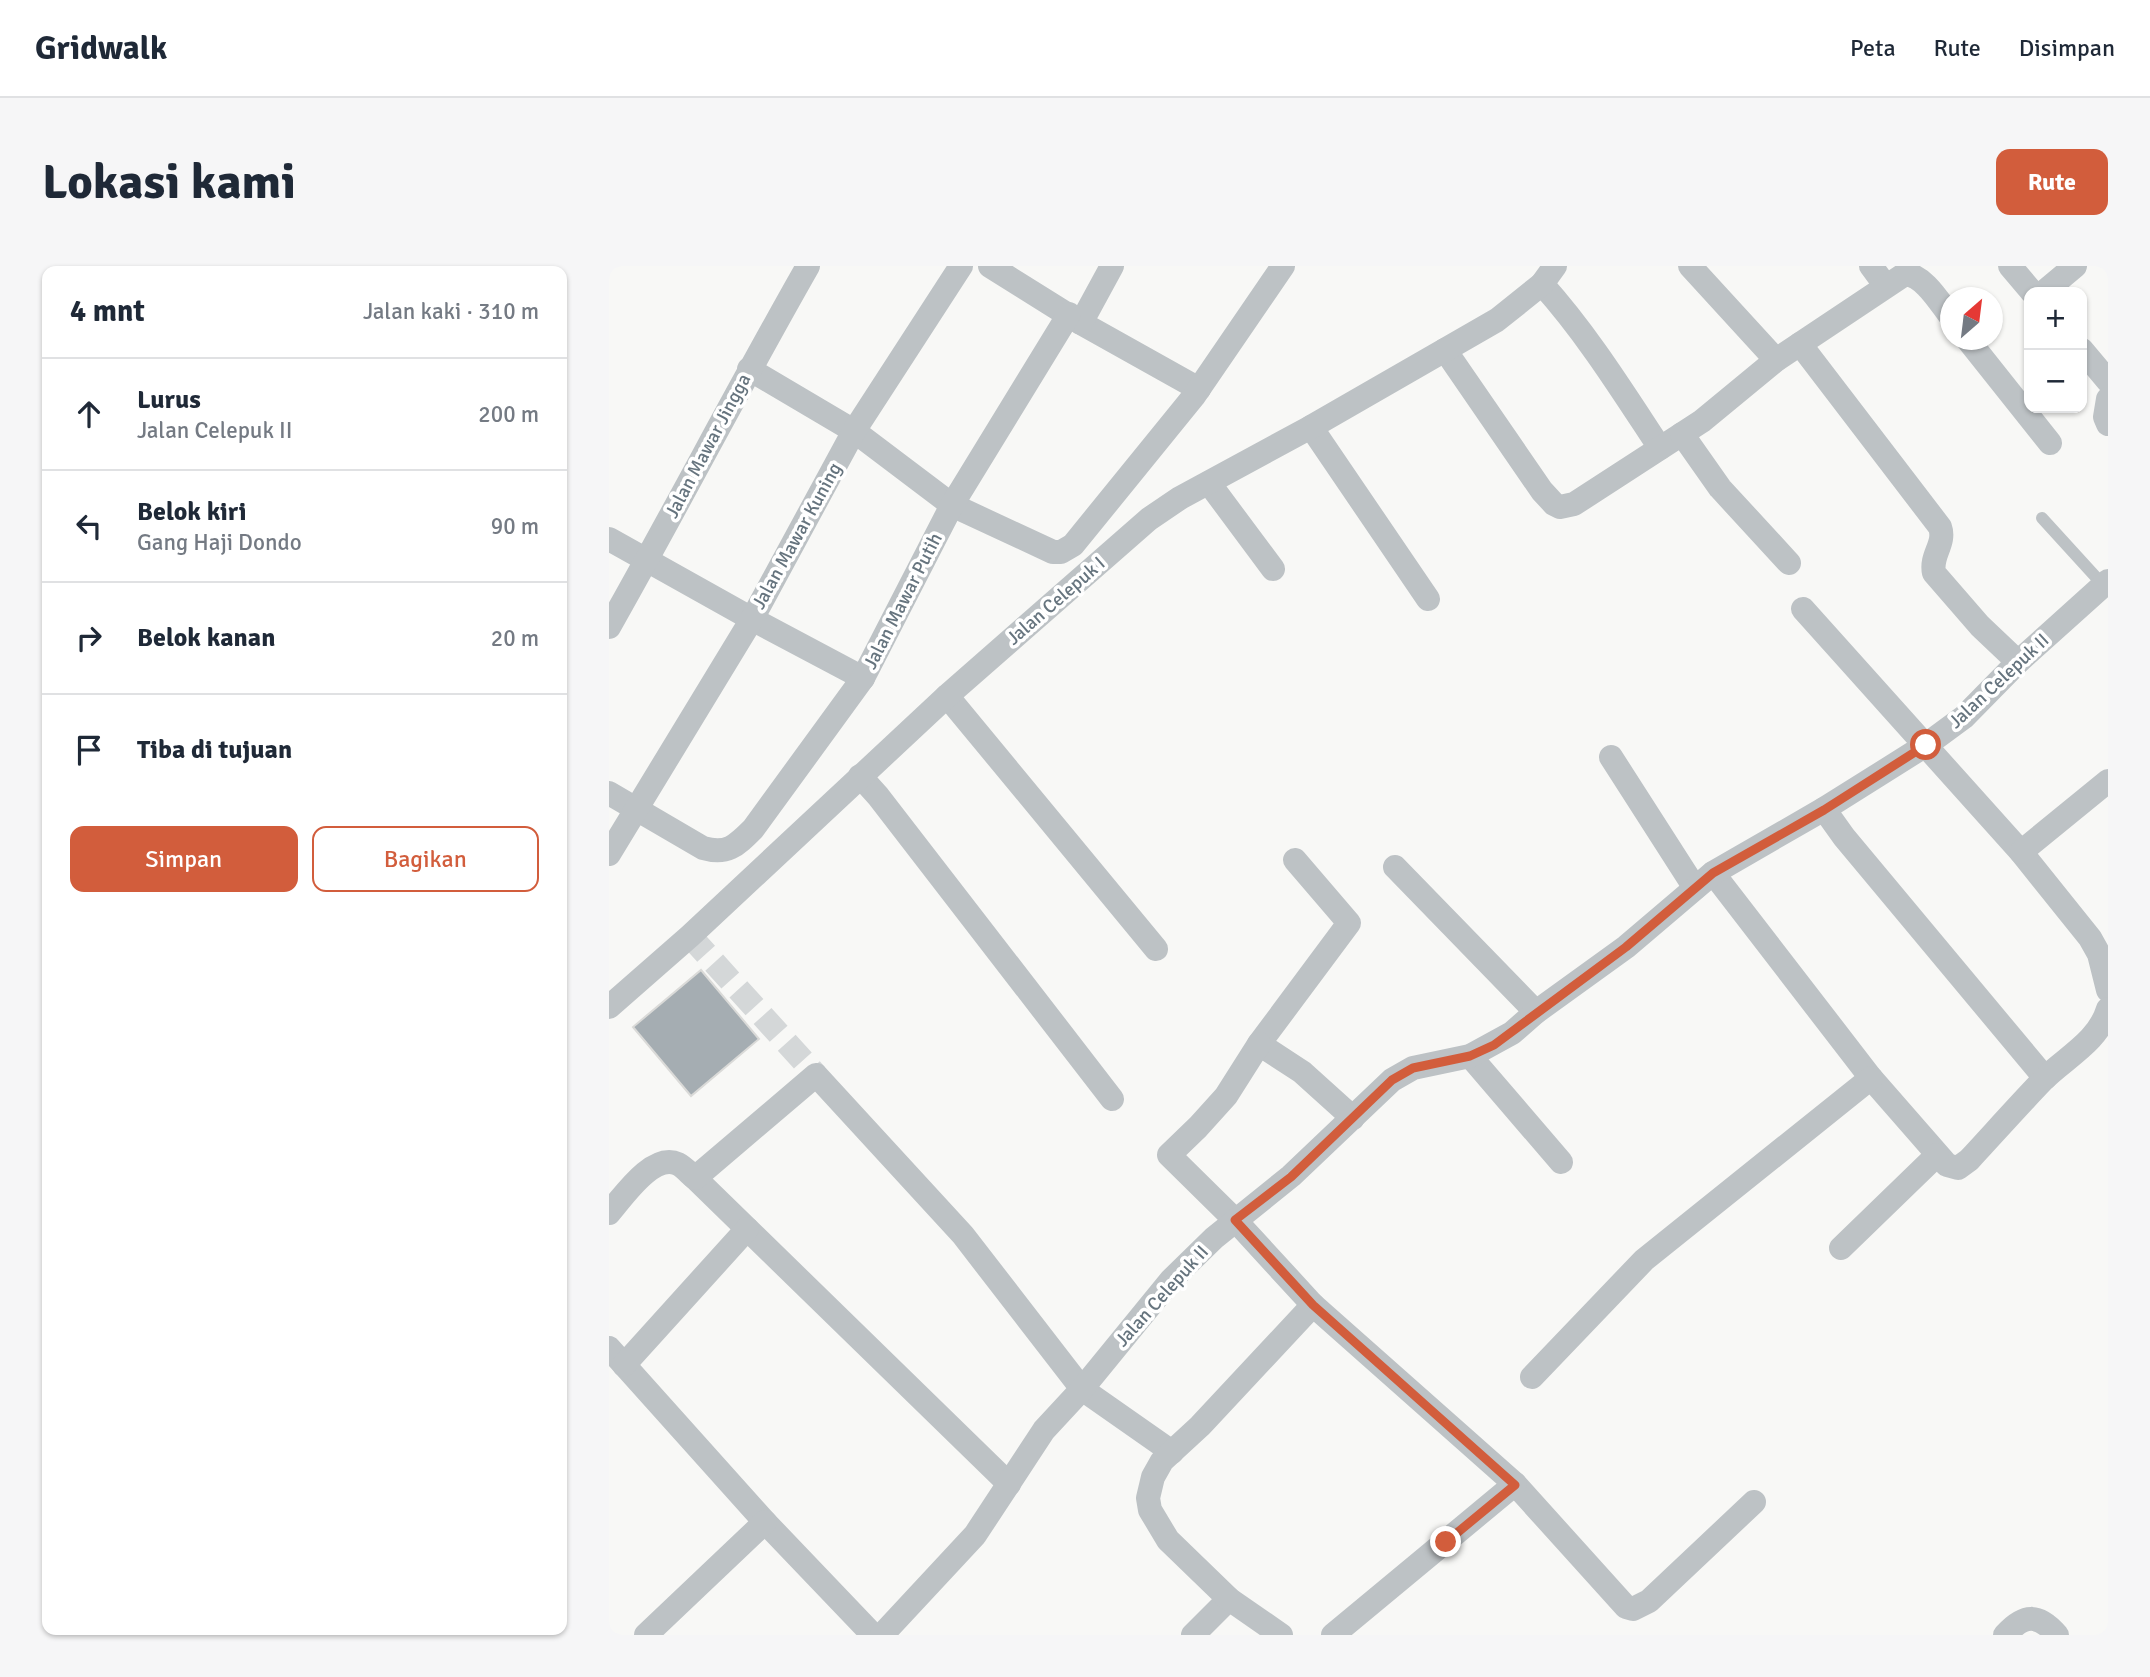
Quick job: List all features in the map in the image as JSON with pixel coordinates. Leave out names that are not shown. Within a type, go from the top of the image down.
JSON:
[{"type":"street","name":"Jalan Mawar Jingga","points":[[609,627],[749,369],[809,266]]},
{"type":"street","name":"Jalan Mawar Kuning","points":[[609,854],[751,619],[854,431],[961,266]]},
{"type":"street","points":[[990,266],[1075,319],[1199,388]]},
{"type":"street","name":"Jalan Mawar Putih","points":[[637,809],[703,848],[717,852],[725,851],[741,841],[753,829],[863,678],[952,505],[1112,266]]},
{"type":"street","points":[[749,369],[854,431],[952,505],[1053,552],[1066,550],[1199,388],[1283,266]]},
{"type":"street","points":[[1690,266],[1776,360]]},
{"type":"street","points":[[2010,266],[2028,287]]},
{"type":"street","points":[[2050,287],[2075,266]]},
{"type":"street","points":[[1445,350],[1542,491],[1560,508],[1574,504],[1702,421],[1776,360],[1800,344],[1878,276],[1910,274],[1921,282],[1940,304]]},
{"type":"street","points":[[1548,275],[1561,306],[1602,361],[1660,448]]},
{"type":"street","name":"Jalan Celepuk I","points":[[609,1007],[690,936],[947,696],[1149,519],[1179,498],[1311,427],[1497,320],[1548,275]]},
{"type":"street","points":[[1800,344],[1940,527],[1943,535],[1932,565],[1934,573],[1980,626],[2018,662]]},
{"type":"street","points":[[1976,350],[2050,443]]},
{"type":"street","points":[[2087,357],[2108,381]]},
{"type":"street","points":[[2108,399],[2105,417],[2108,424]]},
{"type":"street","points":[[1311,427],[1427,599]]},
{"type":"street","points":[[1682,434],[1720,488],[1789,563]]},
{"type":"street","points":[[1209,483],[1273,569]]},
{"type":"street","points":[[609,539],[863,678]]},
{"type":"street","name":"Jalan Celepuk II","points":[[882,1635],[975,1535],[1044,1430],[1082,1390],[1171,1280],[1235,1220],[1291,1177],[1392,1080],[1413,1068],[1470,1056],[1512,1033],[1536,1012],[1566,993],[1626,947],[1704,880],[1824,810],[1926,745],[1964,717],[2018,662],[2106,584]]},
{"type":"street","points":[[1803,609],[2021,852],[2090,938],[2099,954],[2108,990]]},
{"type":"street","points":[[947,696],[1156,949]]},
{"type":"street","points":[[1611,757],[1704,880],[1947,1165],[1958,1168],[1969,1160],[2045,1078],[2081,1049],[2105,1021],[2108,1009]]},
{"type":"street","points":[[860,776],[1112,1099]]},
{"type":"street","points":[[2021,852],[2108,782]]},
{"type":"street","points":[[609,793],[637,809]]},
{"type":"street","points":[[1824,810],[2045,1078]]},
{"type":"street","points":[[1295,860],[1349,923],[1259,1044],[1226,1096],[1169,1155],[1235,1220],[1313,1305],[1515,1485],[1626,1607],[1633,1609],[1649,1601],[1754,1503]]},
{"type":"street","points":[[1395,867],[1536,1012]]},
{"type":"street","points":[[1259,1044],[1302,1072],[1353,1118]]},
{"type":"street","points":[[1470,1056],[1560,1162]]},
{"type":"street","points":[[695,1178],[816,1075],[963,1235],[1082,1390],[1172,1452]]},
{"type":"street","points":[[1532,1377],[1644,1260],[1871,1078]]},
{"type":"street","points":[[1841,1248],[1937,1155]]},
{"type":"street","points":[[609,1213],[649,1168],[661,1163],[677,1164],[747,1228],[1009,1484]]},
{"type":"street","points":[[747,1228],[617,1357],[765,1522],[873,1635]]},
{"type":"street","points":[[1281,1635],[1229,1599],[1168,1540],[1150,1510],[1148,1498],[1153,1476],[1161,1461],[1200,1426],[1313,1305]]},
{"type":"street","points":[[1333,1635],[1515,1485]]},
{"type":"street","points":[[646,1635],[765,1522]]},
{"type":"street","points":[[1192,1635],[1229,1599]]},
{"type":"street","points":[[2005,1635],[2021,1620],[2031,1618],[2048,1625],[2057,1635]]},
{"type":"lane","points":[[2042,518],[2106,584]]},
{"type":"building","points":[[701,970],[759,1039],[691,1096],[633,1027]]},
{"type":"tunnel","points":[[690,936],[816,1075]]},
{"type":"route","points":[[1446,1542],[1515,1485],[1313,1305],[1235,1220],[1291,1177],[1392,1080],[1413,1068],[1470,1056],[1494,1045],[1626,947],[1713,873],[1824,810],[1926,745]]}]
